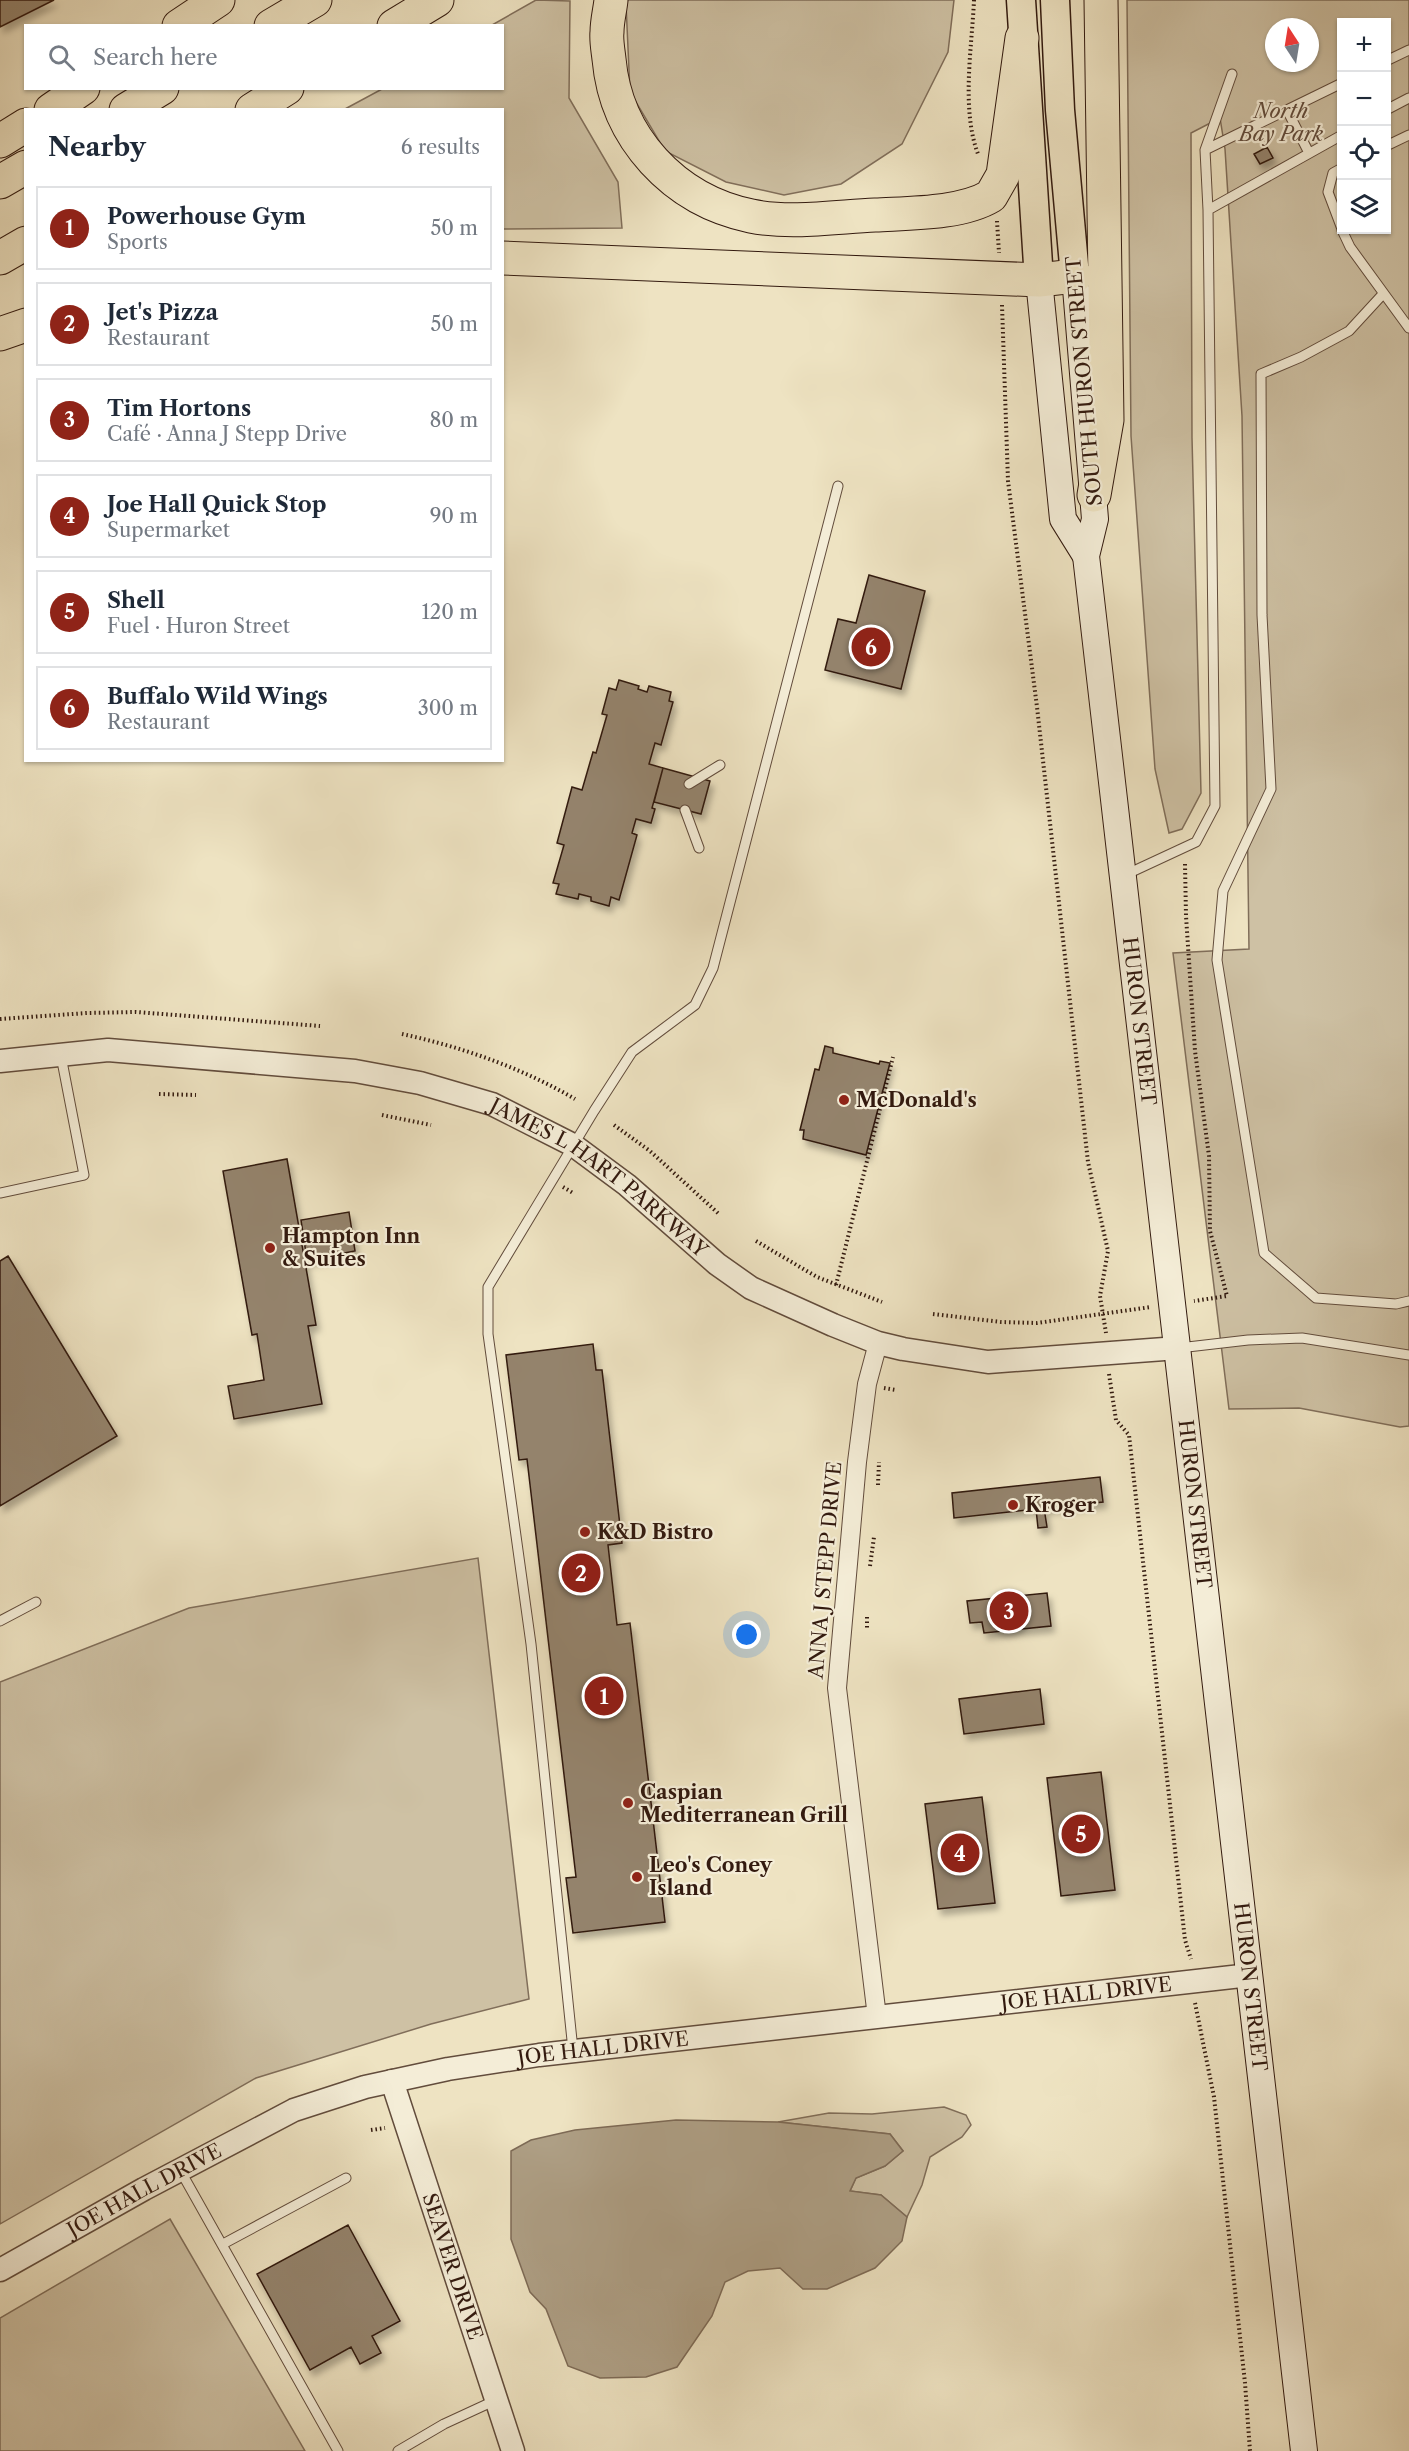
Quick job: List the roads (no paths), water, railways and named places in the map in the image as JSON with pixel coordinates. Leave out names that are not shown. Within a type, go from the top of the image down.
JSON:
[{"type":"highway","points":[[182,24],[218,0]]},
{"type":"highway","points":[[274,24],[315,0]]},
{"type":"highway","points":[[397,24],[437,0]]},
{"type":"highway","points":[[612,0],[606,33],[611,81],[624,118],[642,149],[670,178],[707,202],[752,216],[786,219],[948,210],[991,196],[1003,175],[1022,38]]},
{"type":"highway","points":[[1094,495],[1107,420],[1101,0]]},
{"type":"highway","points":[[54,108],[80,90]]},
{"type":"highway","points":[[129,108],[159,90]]},
{"type":"highway","points":[[255,108],[284,90]]},
{"type":"highway","points":[[0,141],[24,126]]},
{"type":"highway","points":[[0,182],[24,169]]},
{"type":"highway","points":[[0,258],[24,244]]},
{"type":"highway","points":[[504,258],[1039,280],[1075,276]]},
{"type":"highway","points":[[0,334],[24,326]]},
{"type":"main road","name":"SOUTH HURON STREET","points":[[1021,0],[1039,280],[1064,519],[1086,556]]},
{"type":"main road","name":"SOUTH HURON STREET","points":[[1054,0],[1060,110],[1094,495],[1095,519],[1086,556]]},
{"type":"main road","name":"HURON STREET","points":[[1086,556],[1304,2451]]},
{"type":"street","name":"JAMES L HART PARKWAY","points":[[0,1060],[108,1050],[376,1075],[420,1083],[492,1104],[573,1145],[627,1185],[717,1264],[750,1288],[878,1343],[988,1362],[1178,1348]]},
{"type":"street","name":"ANNA J STEPP DRIVE","points":[[877,2017],[837,1688],[857,1462],[867,1384],[878,1343]]},
{"type":"street","name":"JOE HALL DRIVE","points":[[0,2270],[294,2110],[365,2086],[447,2069],[573,2051],[1250,1975]]},
{"type":"street","name":"SEAVER DRIVE","points":[[392,2081],[513,2451]]},
{"type":"lane","points":[[1391,59],[1409,50]]},
{"type":"lane","points":[[1123,876],[1196,842],[1215,806],[1208,210],[1205,150],[1232,74]]},
{"type":"lane","points":[[1205,150],[1337,85]]},
{"type":"lane","points":[[1391,107],[1409,98]]},
{"type":"lane","points":[[1287,110],[1309,153]]},
{"type":"lane","points":[[1391,144],[1409,135]]},
{"type":"lane","points":[[1208,210],[1337,137]]},
{"type":"lane","points":[[1337,170],[1333,173],[1328,192],[1337,216]]},
{"type":"lane","points":[[1344,234],[1350,247],[1409,328]]},
{"type":"lane","points":[[1383,294],[1349,331],[1301,357],[1261,374],[1262,615],[1271,789],[1223,891],[1217,960],[1264,1252],[1316,1298],[1396,1304],[1409,1301]]},
{"type":"lane","points":[[573,2051],[531,1644],[488,1334],[488,1287],[632,1052],[695,1005],[713,968],[838,486]]},
{"type":"lane","points":[[689,784],[720,765]]},
{"type":"lane","points":[[685,810],[699,848]]},
{"type":"lane","points":[[0,1193],[84,1175],[61,1054]]},
{"type":"lane","points":[[1178,1348],[1248,1340],[1302,1338],[1409,1355]]},
{"type":"lane","points":[[0,1621],[36,1602]]},
{"type":"lane","points":[[180,2170],[338,2451]]},
{"type":"lane","points":[[223,2244],[346,2178]]},
{"type":"lane","points":[[398,2451],[444,2424],[496,2400]]},
{"type":"place","name":"Buffalo Wild Wings","points":[[871,647]]},
{"type":"place","name":"McDonald's","points":[[844,1100]]},
{"type":"place","name":"Hampton Inn & Suites","points":[[270,1248]]},
{"type":"place","name":"Kroger","points":[[1013,1505]]},
{"type":"place","name":"K&D Bistro","points":[[585,1532]]},
{"type":"place","name":"Jet's Pizza","points":[[581,1573]]},
{"type":"place","name":"Tim Hortons","points":[[1009,1611]]},
{"type":"place","name":"Powerhouse Gym","points":[[604,1696]]},
{"type":"place","name":"Caspian Mediterranean Grill","points":[[628,1803]]},
{"type":"place","name":"Shell","points":[[1081,1834]]},
{"type":"place","name":"Joe Hall Quick Stop","points":[[960,1853]]},
{"type":"place","name":"Leo's Coney Island","points":[[637,1877]]},
{"type":"park label","name":"North Bay Park","points":[[1281,122]]}]
